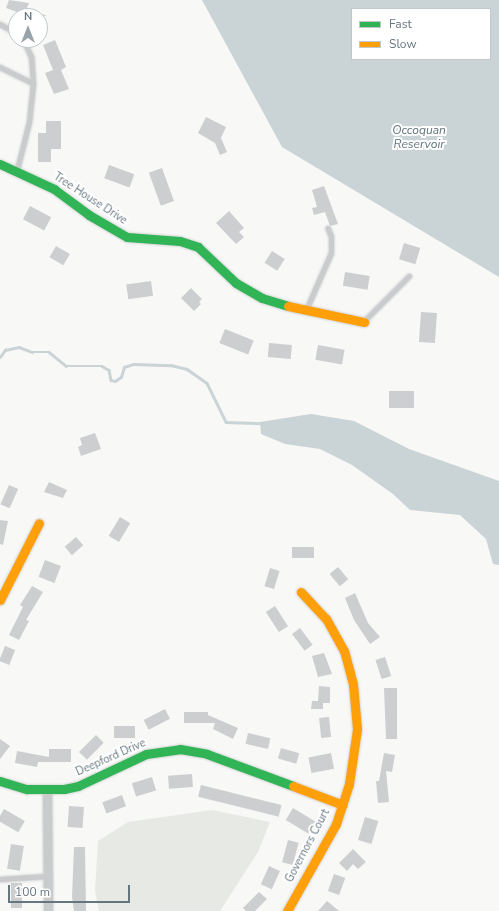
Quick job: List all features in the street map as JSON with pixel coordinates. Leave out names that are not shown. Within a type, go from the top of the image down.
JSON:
[{"type":"street","name":"Tree House Drive","points":[[0,164],[17,170],[54,189],[89,215],[127,237],[189,243],[206,252],[223,272],[250,292],[278,304],[306,312],[364,322]]},
{"type":"street","points":[[0,600],[39,523]]},
{"type":"street","name":"Governors Court","points":[[287,911],[326,843],[343,805],[356,745],[356,707],[349,665],[336,635],[301,592]]},
{"type":"street","name":"Deepford Drive","points":[[0,781],[27,789],[47,791],[78,786],[146,754],[180,749],[207,754],[343,805]]},
{"type":"street","points":[[47,791],[48,911]]},
{"type":"lane","points":[[17,170],[29,122],[33,83],[31,57],[27,48]]},
{"type":"lane","points":[[0,67],[33,83]]},
{"type":"lane","points":[[306,312],[331,252],[331,237],[328,229]]},
{"type":"lane","points":[[364,322],[409,276]]},
{"type":"lane","points":[[0,879],[48,876]]},
{"type":"shaded area","points":[[212,810],[270,822],[258,852],[220,911],[99,911],[95,890],[98,841],[128,822]]},
{"type":"water","name":"Occoquan Reservoir","points":[[202,0],[499,0],[499,277],[282,147]]},
{"type":"water","points":[[311,414],[354,421],[409,449],[499,481],[499,565],[493,564],[486,539],[460,515],[410,510],[393,494],[352,465],[320,449],[285,444],[261,434],[260,422]]},
{"type":"building","points":[[9,0],[29,3],[27,8],[6,8]]},
{"type":"building","points":[[55,40],[66,67],[61,70],[69,89],[54,94],[45,73],[53,70],[44,48],[48,48],[48,43]]},
{"type":"building","points":[[206,117],[226,127],[221,138],[227,152],[220,155],[215,143],[198,133]]},
{"type":"building","points":[[46,121],[61,121],[61,149],[51,149],[51,162],[38,162],[38,133],[46,133]]},
{"type":"building","points":[[109,165],[134,174],[130,187],[104,178]]},
{"type":"building","points":[[162,168],[174,201],[161,206],[149,173]]},
{"type":"building","points":[[324,186],[338,224],[330,226],[325,212],[314,215],[312,208],[317,207],[312,190]]},
{"type":"building","points":[[30,206],[51,217],[44,231],[23,219]]},
{"type":"building","points":[[229,211],[244,228],[239,232],[244,237],[236,244],[216,223]]},
{"type":"building","points":[[404,243],[420,248],[415,264],[399,259]]},
{"type":"building","points":[[56,246],[70,254],[63,265],[50,257]]},
{"type":"building","points":[[272,251],[285,259],[277,271],[265,263]]},
{"type":"building","points":[[345,272],[370,276],[368,290],[343,286]]},
{"type":"building","points":[[151,281],[153,296],[128,299],[126,284]]},
{"type":"building","points":[[191,288],[202,299],[199,302],[201,304],[194,311],[181,298]]},
{"type":"building","points":[[421,312],[437,313],[435,343],[419,342]]},
{"type":"building","points":[[225,329],[254,341],[248,355],[219,343]]},
{"type":"building","points":[[269,343],[292,345],[291,359],[268,357]]},
{"type":"building","points":[[318,345],[345,350],[342,364],[315,360]]},
{"type":"building","points":[[389,391],[414,391],[414,408],[389,408]]},
{"type":"building","points":[[95,433],[101,449],[81,456],[78,447],[82,445],[80,438]]},
{"type":"building","points":[[49,482],[67,490],[63,498],[44,492]]},
{"type":"building","points":[[9,485],[18,489],[10,508],[0,504]]},
{"type":"building","points":[[120,517],[130,523],[119,542],[109,536]]},
{"type":"building","points":[[0,520],[8,521],[3,545],[0,544]]},
{"type":"building","points":[[76,537],[83,545],[72,555],[65,547]]},
{"type":"building","points":[[292,547],[314,547],[314,558],[292,558]]},
{"type":"building","points":[[45,560],[61,566],[54,583],[39,577]]},
{"type":"building","points":[[338,567],[348,579],[340,586],[330,574]]},
{"type":"building","points":[[270,568],[280,571],[274,589],[264,586]]},
{"type":"building","points":[[32,586],[43,592],[26,620],[29,621],[19,640],[9,635],[23,607],[20,605]]},
{"type":"building","points":[[355,593],[368,623],[380,637],[370,644],[354,620],[345,598]]},
{"type":"building","points":[[275,606],[288,626],[279,632],[266,612]]},
{"type":"building","points":[[300,628],[313,645],[305,651],[292,634]]},
{"type":"building","points":[[5,646],[15,650],[9,665],[0,661]]},
{"type":"building","points":[[324,653],[332,674],[318,677],[312,656]]},
{"type":"building","points":[[385,657],[391,676],[382,679],[375,660]]},
{"type":"building","points":[[319,686],[330,687],[330,703],[323,703],[323,709],[311,709],[312,701],[318,701]]},
{"type":"building","points":[[384,688],[397,688],[397,739],[386,739]]},
{"type":"building","points":[[165,709],[170,719],[149,730],[144,720]]},
{"type":"building","points":[[184,712],[208,712],[208,715],[238,728],[233,739],[213,729],[215,723],[184,723]]},
{"type":"building","points":[[329,717],[331,737],[321,738],[319,718]]},
{"type":"building","points":[[114,726],[135,726],[135,738],[114,738]]},
{"type":"building","points":[[248,733],[270,738],[268,749],[246,744]]},
{"type":"building","points":[[96,735],[104,743],[87,760],[79,752]]},
{"type":"building","points":[[0,739],[10,746],[0,759]]},
{"type":"building","points":[[281,748],[299,753],[296,764],[278,759]]},
{"type":"building","points":[[49,749],[71,749],[71,762],[38,762],[37,767],[15,763],[17,751],[49,757]]},
{"type":"building","points":[[331,753],[334,769],[311,773],[308,757]]},
{"type":"building","points":[[384,753],[395,755],[392,772],[386,771],[389,802],[378,803],[376,781],[379,781]]},
{"type":"building","points":[[192,774],[193,787],[169,789],[168,776]]},
{"type":"building","points":[[152,777],[156,790],[136,797],[132,783]]},
{"type":"building","points":[[201,785],[282,805],[279,817],[198,797]]},
{"type":"building","points":[[122,795],[126,806],[106,813],[102,802]]},
{"type":"building","points":[[69,806],[84,807],[82,828],[68,827]]},
{"type":"building","points":[[293,808],[315,821],[308,833],[286,820]]},
{"type":"building","points":[[4,809],[25,821],[18,832],[0,822],[0,816]]},
{"type":"building","points":[[365,817],[378,821],[371,844],[358,840]]},
{"type":"building","points":[[288,840],[299,843],[293,865],[282,862]]},
{"type":"building","points":[[11,844],[24,846],[20,871],[7,869]]},
{"type":"building","points":[[74,847],[85,847],[86,911],[74,911],[72,897]]},
{"type":"building","points":[[353,849],[366,862],[358,869],[353,864],[347,871],[339,863]]},
{"type":"building","points":[[269,866],[280,871],[272,889],[261,884]]},
{"type":"building","points":[[334,874],[345,878],[339,895],[328,891]]},
{"type":"building","points":[[11,883],[22,883],[22,908],[11,908]]},
{"type":"building","points":[[259,892],[267,899],[255,911],[246,911],[243,908]]},
{"type":"building","points":[[327,901],[339,911],[318,911]]},
{"type":"waterway","points":[[0,357],[5,350],[19,347],[32,352],[49,352],[66,366],[102,366],[109,370],[111,380],[115,381],[121,377],[124,367],[133,364],[171,365],[187,369],[207,383],[226,422],[262,423]]},
{"type":"traffic: fast","points":[[0,164],[54,189],[89,215],[127,237],[180,241],[198,247],[236,283],[262,298],[288,306]]},
{"type":"traffic: fast","points":[[0,781],[27,789],[64,789],[78,786],[146,754],[180,749],[207,754],[293,786]]},
{"type":"traffic: slow","points":[[288,306],[364,322]]},
{"type":"traffic: slow","points":[[0,600],[39,523]]},
{"type":"traffic: slow","points":[[287,911],[336,824],[349,784],[357,729],[353,684],[344,651],[326,619],[301,592]]},
{"type":"traffic: slow","points":[[293,786],[343,805]]}]
